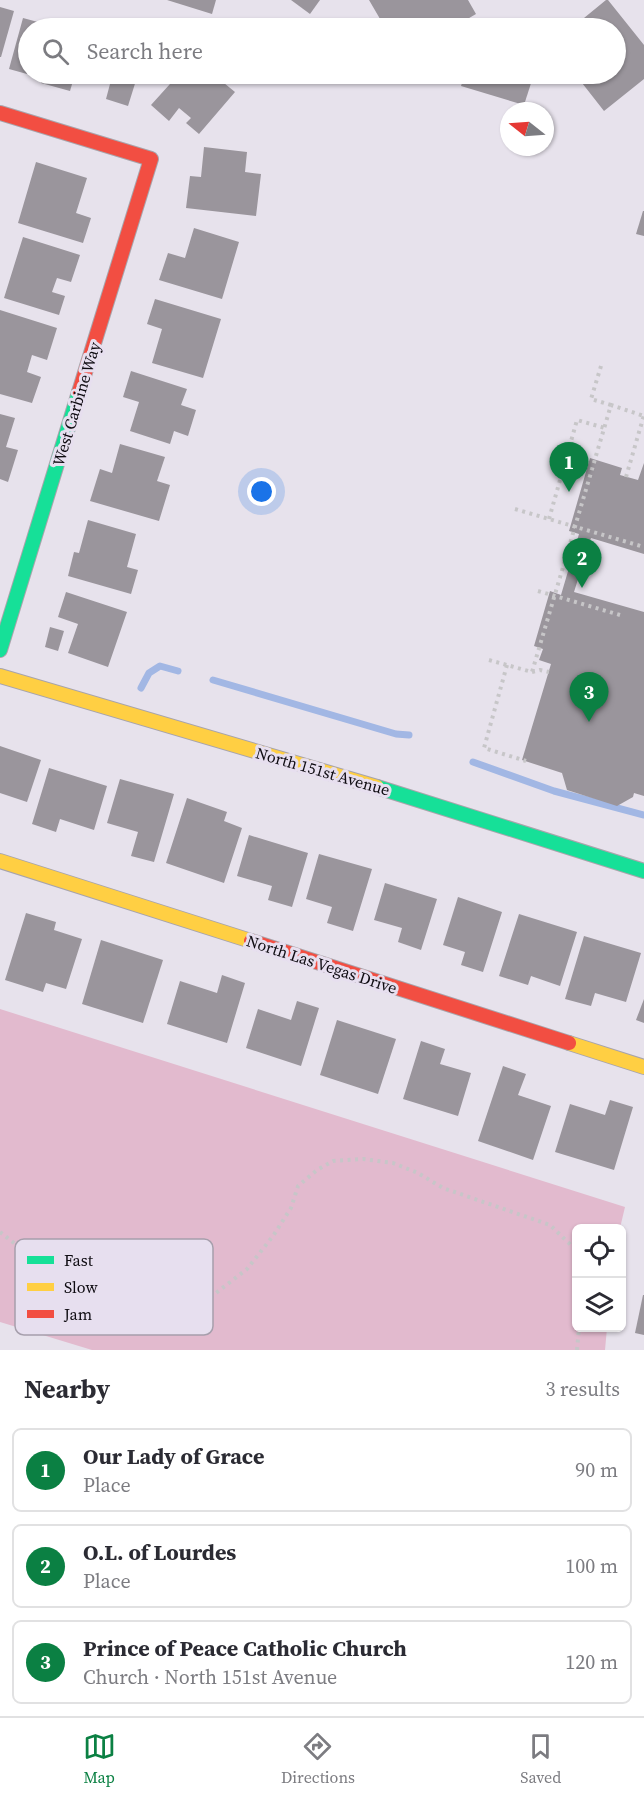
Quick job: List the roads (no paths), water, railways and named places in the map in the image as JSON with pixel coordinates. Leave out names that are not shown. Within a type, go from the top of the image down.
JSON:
[{"type":"street","name":"West Carbine Way","points":[[0,113],[151,159],[0,650]]},
{"type":"street","name":"North 151st Avenue","points":[[0,676],[421,800],[644,871]]},
{"type":"street","name":"North Las Vegas Drive","points":[[0,861],[644,1067]]},
{"type":"waterway","points":[[141,688],[149,673],[160,666],[178,671]]},
{"type":"waterway","points":[[213,680],[396,734],[409,735]]},
{"type":"waterway","points":[[473,762],[554,791],[644,815]]},
{"type":"place","name":"Our Lady of Grace","points":[[569,492]]},
{"type":"place","name":"O.L. of Lourdes","points":[[582,588]]},
{"type":"place","name":"Prince of Peace Catholic Church","points":[[589,722]]}]
